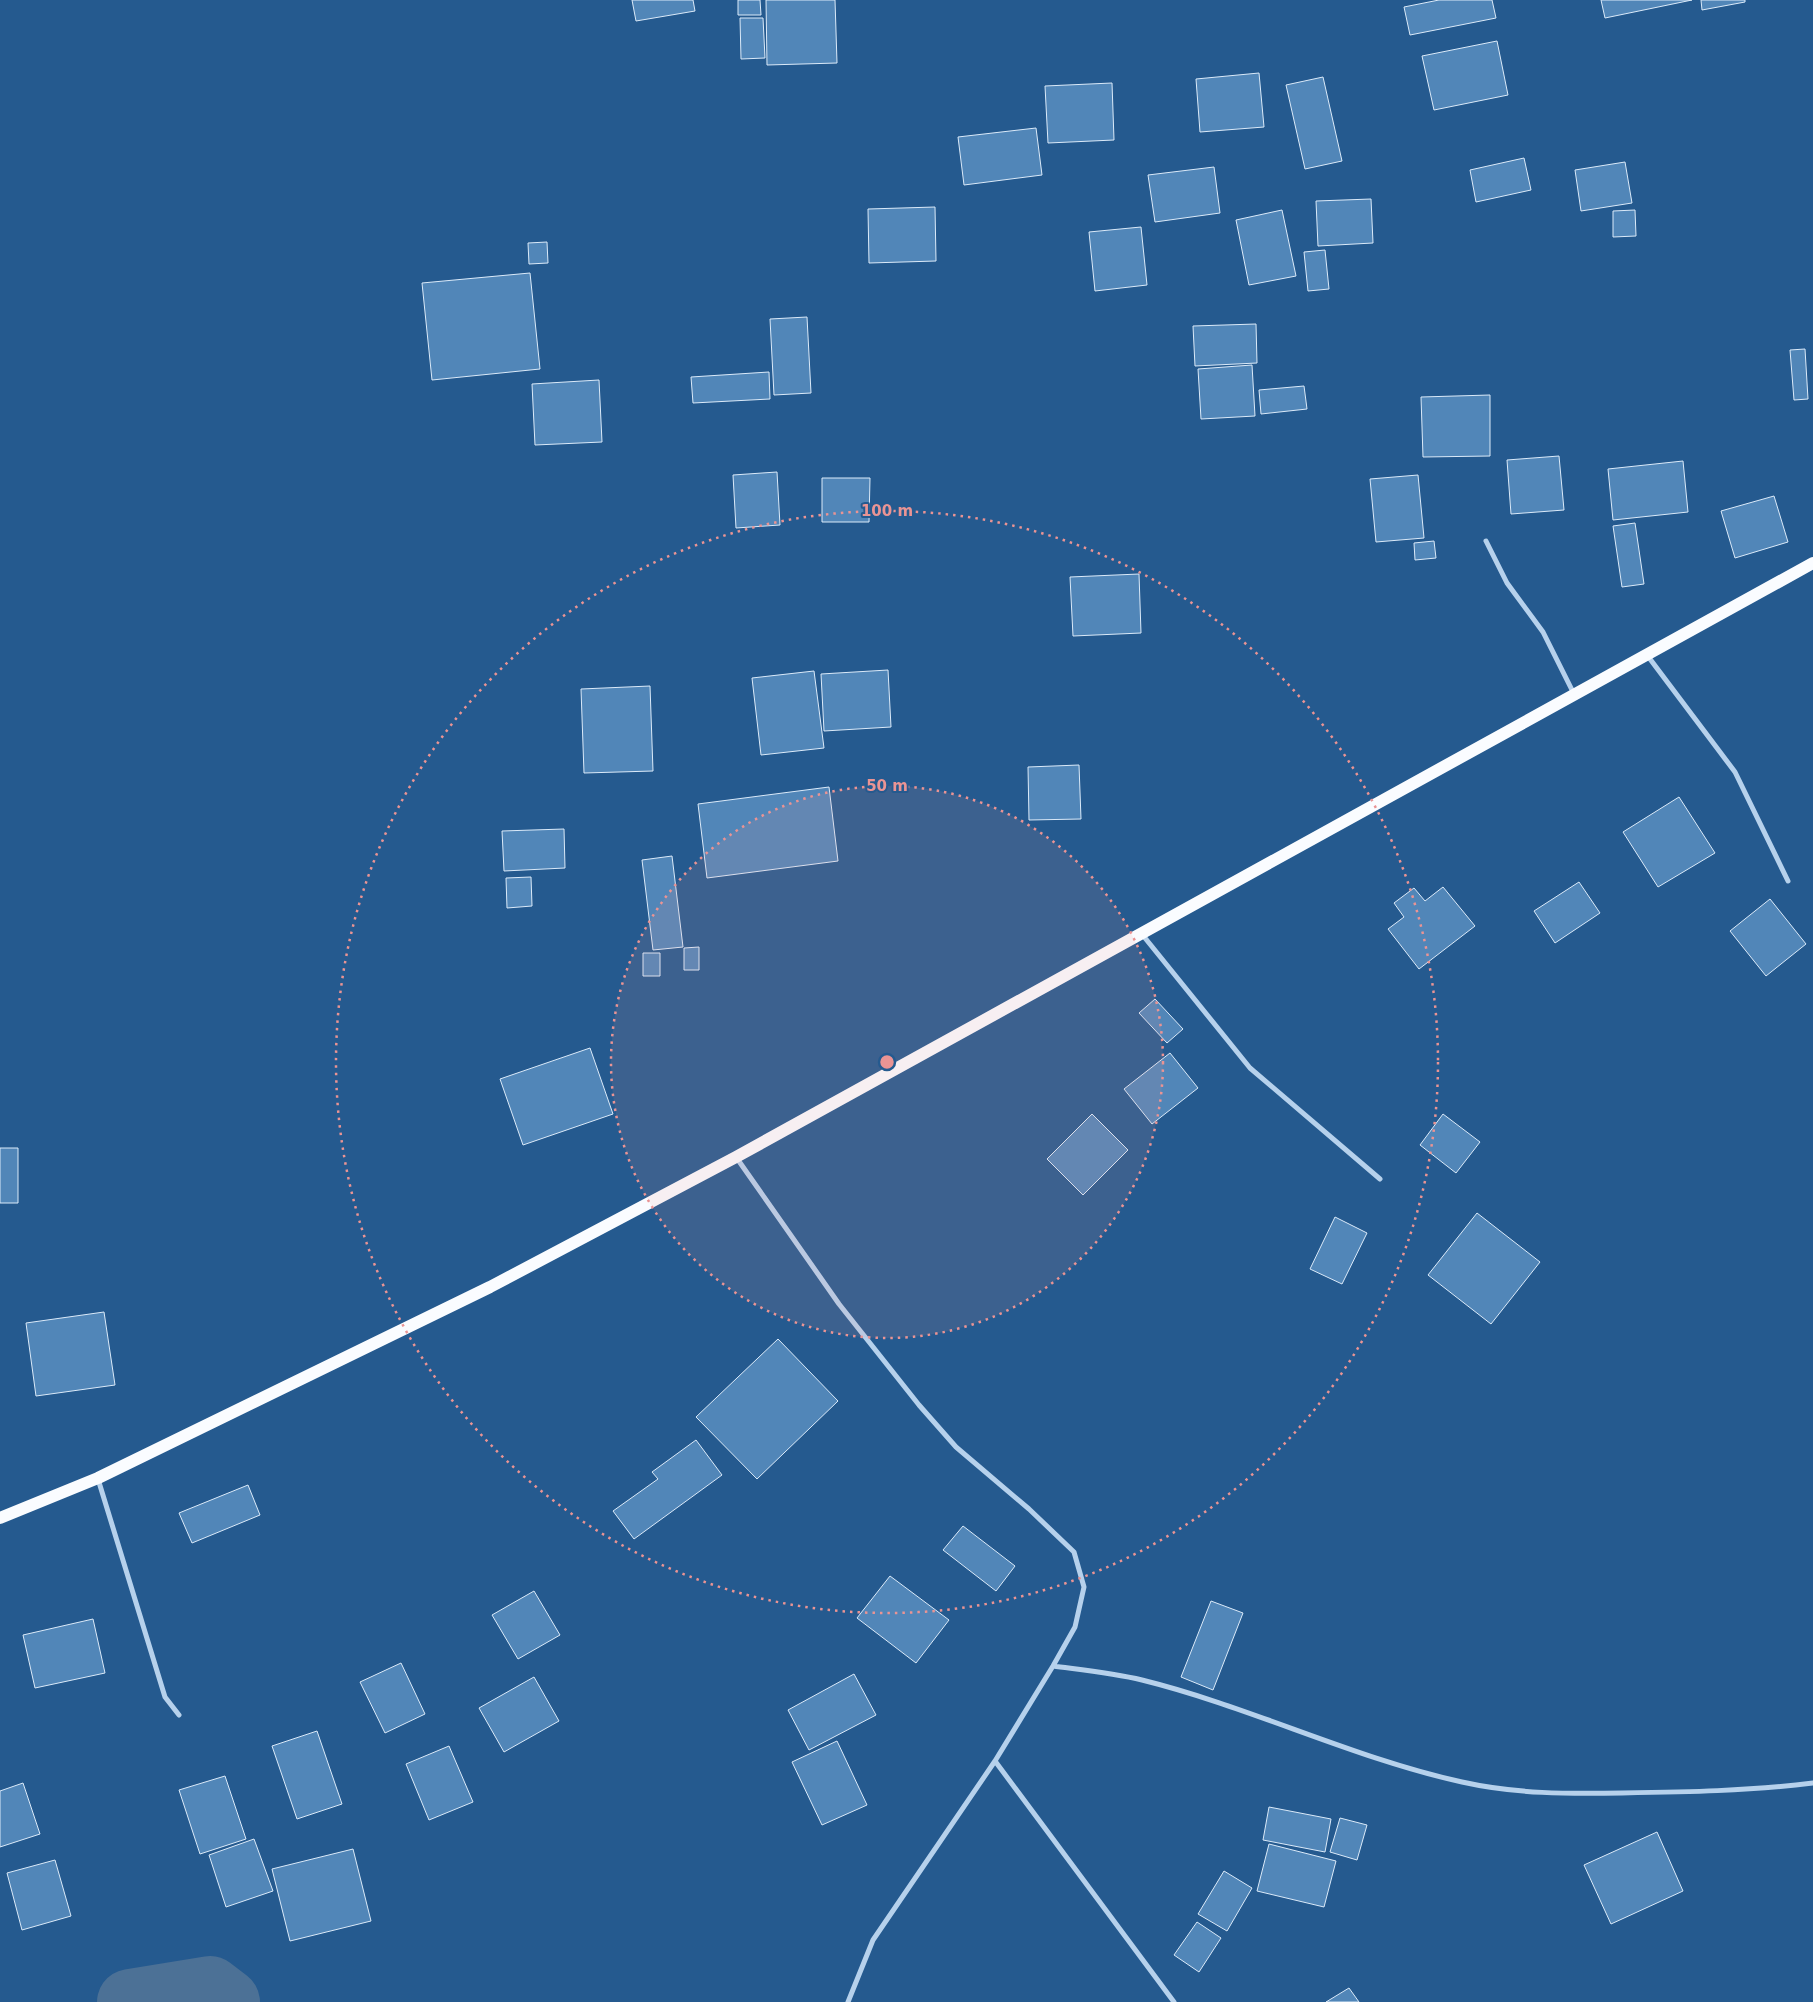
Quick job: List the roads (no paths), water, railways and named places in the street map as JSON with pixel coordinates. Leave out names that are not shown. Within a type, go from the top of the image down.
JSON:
[{"type":"main road","points":[[0,1518],[98,1478],[490,1287],[736,1157],[1813,563]]},
{"type":"street","points":[[1486,540],[1507,583],[1543,632],[1574,695]]},
{"type":"street","points":[[1647,654],[1735,772],[1788,881]]},
{"type":"street","points":[[1140,933],[1250,1068],[1380,1179]]},
{"type":"street","points":[[736,1157],[839,1304],[919,1405],[956,1447],[1029,1508],[1074,1552],[1084,1586],[1075,1627],[1053,1666],[995,1761],[873,1940],[848,2002]]},
{"type":"street","points":[[98,1478],[165,1698],[179,1715]]},
{"type":"street","points":[[1053,1666],[1142,1680],[1409,1768],[1463,1782],[1520,1792],[1575,1795],[1686,1793],[1752,1790],[1813,1783]]},
{"type":"street","points":[[995,1761],[1174,2002]]},
{"type":"waterway","points":[[130,2002],[210,1989],[227,2002]]}]
